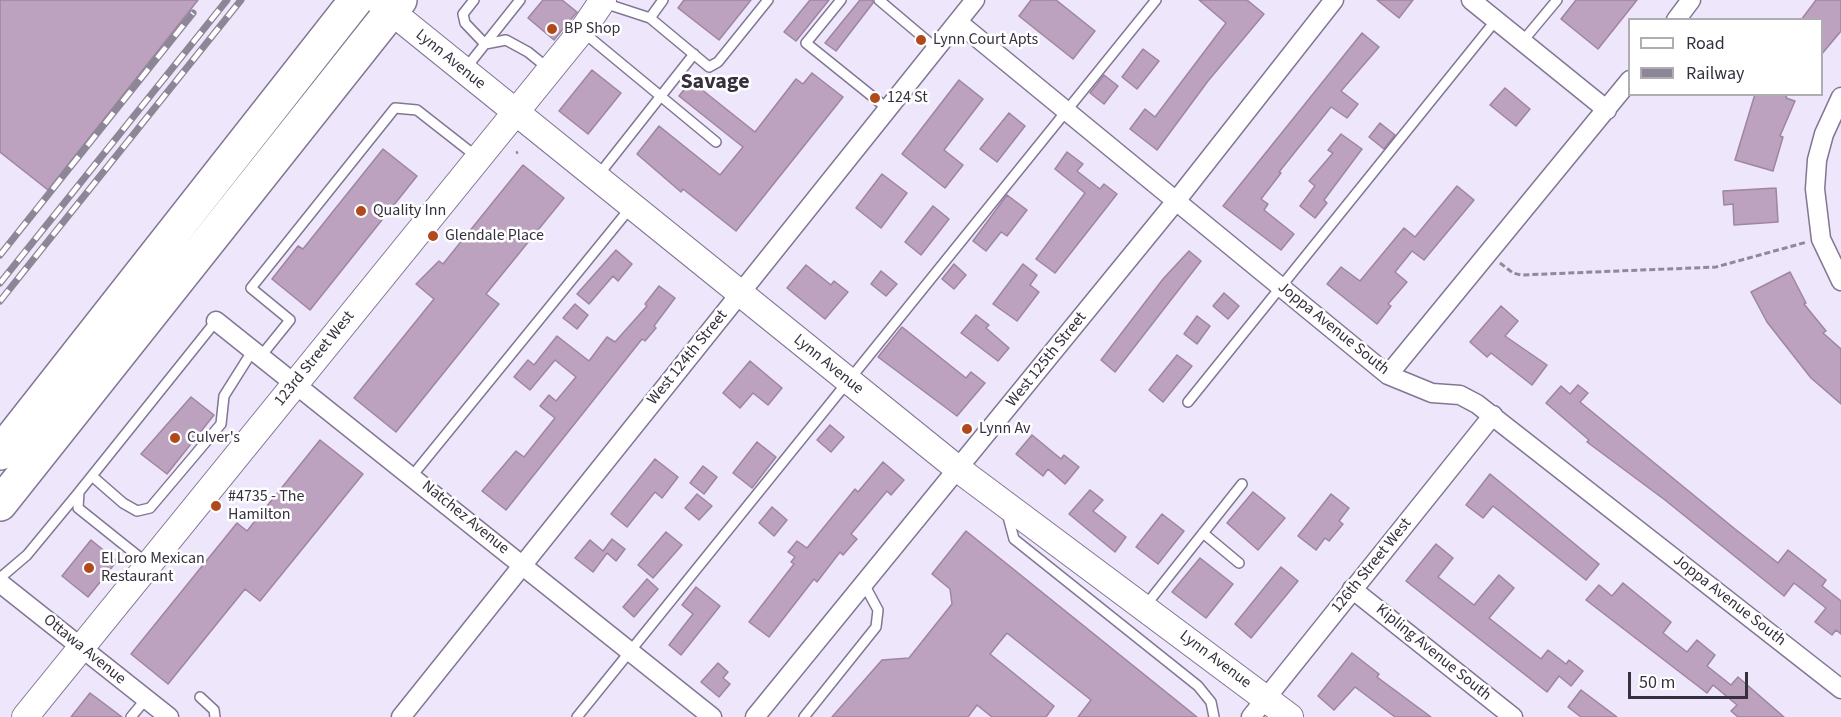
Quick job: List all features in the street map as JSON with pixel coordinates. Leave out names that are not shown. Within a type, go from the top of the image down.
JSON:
[{"type":"highway","points":[[0,453],[356,0]]},
{"type":"highway","points":[[0,504],[389,4]]},
{"type":"main road","name":"123rd Street West","points":[[25,717],[513,112],[581,31],[602,1]]},
{"type":"main road","name":"Lynn Avenue","points":[[389,4],[513,112],[958,469],[1144,607],[1259,708],[1290,717]]},
{"type":"street","name":"West 124th Street","points":[[401,717],[975,0]]},
{"type":"street","name":"West 125th Street","points":[[755,717],[1176,201],[1334,0]]},
{"type":"street","points":[[1471,0],[1606,110]]},
{"type":"street","points":[[1678,18],[1691,0]]},
{"type":"street","name":"Joppa Avenue South","points":[[958,22],[1388,375],[1432,393],[1460,395],[1493,415],[1841,689]]},
{"type":"street","points":[[1388,375],[1628,81]]},
{"type":"street","points":[[1841,97],[1824,134],[1817,160],[1816,210],[1821,238],[1841,281]]},
{"type":"street","name":"Natchez Avenue","points":[[216,321],[712,717]]},
{"type":"street","name":"126th Street West","points":[[1259,708],[1493,415]]},
{"type":"street","name":"Ottawa Avenue","points":[[0,581],[169,717]]},
{"type":"street","name":"Kipling Avenue South","points":[[1353,589],[1513,717]]},
{"type":"lane","points":[[474,0],[463,14],[465,23],[485,44]]},
{"type":"lane","points":[[464,71],[520,0]]},
{"type":"lane","points":[[650,18],[663,0]]},
{"type":"lane","points":[[602,1],[650,18],[709,67],[718,62],[768,0]]},
{"type":"lane","points":[[841,0],[806,44],[888,109]]},
{"type":"lane","points":[[879,0],[937,49]]},
{"type":"lane","points":[[577,717],[1156,0]]},
{"type":"lane","points":[[1522,42],[1557,0]]},
{"type":"lane","points":[[1188,402],[1496,20]]},
{"type":"lane","points":[[581,31],[716,142]]},
{"type":"lane","points":[[485,44],[506,40],[528,52],[549,69]]},
{"type":"lane","points":[[596,179],[663,97],[694,54]]},
{"type":"lane","points":[[92,476],[123,503],[137,511],[150,508],[221,423],[224,396],[257,353],[290,320],[251,288],[395,108],[417,110],[477,157]]},
{"type":"lane","points":[[412,476],[631,207]]},
{"type":"lane","points":[[0,581],[27,555],[216,321]]},
{"type":"lane","points":[[1144,607],[1242,484]]},
{"type":"lane","points":[[79,492],[78,508],[148,564]]},
{"type":"lane","points":[[1006,505],[1010,531],[1014,539],[1198,686],[1211,702],[1214,717]]},
{"type":"lane","points":[[1203,533],[1239,562]]},
{"type":"lane","points":[[804,717],[876,627],[878,610],[864,584]]},
{"type":"lane","points":[[200,697],[214,710],[214,717]]},
{"type":"lane","points":[[131,717],[146,699]]},
{"type":"path","points":[[1487,252],[1513,273],[1716,267],[1821,238]]},
{"type":"building","points":[[0,0],[198,0],[48,190],[0,152]]},
{"type":"building","name":"BP Shop","points":[[543,0],[562,0],[577,12],[554,40],[528,18]]},
{"type":"building","points":[[684,0],[751,0],[719,40],[678,8]]},
{"type":"building","points":[[810,0],[829,0],[796,41],[784,32]]},
{"type":"building","points":[[860,0],[872,0],[873,3],[836,51],[825,43]]},
{"type":"building","points":[[1031,0],[1056,0],[1095,31],[1073,59],[1019,16]]},
{"type":"building","points":[[1199,0],[1247,0],[1264,14],[1208,81],[1157,150],[1130,129],[1145,109],[1155,117],[1226,23]]},
{"type":"building","points":[[1377,0],[1413,0],[1399,18]]},
{"type":"building","points":[[1576,0],[1637,0],[1598,49],[1561,19]]},
{"type":"building","points":[[1816,0],[1841,0],[1841,31],[1823,53],[1823,18],[1802,18]]},
{"type":"building","points":[[1362,33],[1379,47],[1341,91],[1358,104],[1347,118],[1331,107],[1279,172],[1281,173],[1261,199],[1268,204],[1264,210],[1294,234],[1281,250],[1223,206]]},
{"type":"building","points":[[1143,49],[1159,61],[1137,89],[1122,77]]},
{"type":"building","points":[[592,70],[621,93],[588,134],[559,111]]},
{"type":"building","points":[[812,73],[843,97],[736,231],[683,189],[681,192],[637,154],[659,126],[720,175],[743,147],[679,96],[691,81],[755,132],[796,79],[803,84]]},
{"type":"building","points":[[1104,75],[1118,86],[1104,104],[1090,93]]},
{"type":"building","points":[[959,80],[983,99],[944,150],[963,165],[945,188],[902,154]]},
{"type":"building","points":[[1505,88],[1530,109],[1516,126],[1490,105]]},
{"type":"building","points":[[1754,96],[1786,96],[1786,98],[1795,101],[1780,136],[1783,137],[1773,171],[1735,160]]},
{"type":"building","points":[[1009,113],[1025,126],[997,162],[980,149]]},
{"type":"building","points":[[1380,123],[1395,135],[1384,149],[1369,137]]},
{"type":"building","points":[[1341,134],[1362,149],[1324,200],[1327,203],[1315,218],[1300,206],[1315,186],[1309,181],[1333,153],[1328,150]]},
{"type":"building","name":"Quality Inn","points":[[383,149],[417,176],[310,310],[272,279],[298,246],[303,249]]},
{"type":"building","points":[[1067,152],[1083,164],[1077,171],[1100,189],[1104,184],[1117,194],[1055,273],[1036,259],[1085,193],[1055,169]]},
{"type":"building","points":[[523,165],[564,198],[486,294],[499,304],[396,432],[354,398],[434,299],[416,284],[439,261],[443,264]]},
{"type":"building","points":[[882,174],[907,193],[881,228],[856,208]]},
{"type":"building","points":[[1457,186],[1474,200],[1424,260],[1412,251],[1395,272],[1407,282],[1388,304],[1391,306],[1377,324],[1327,284],[1341,267],[1360,281],[1404,228],[1415,237]]},
{"type":"building","points":[[1776,188],[1778,222],[1734,225],[1733,204],[1724,205],[1723,191]]},
{"type":"building","points":[[1007,195],[1027,210],[1007,236],[1001,232],[986,251],[973,241]]},
{"type":"building","points":[[933,206],[949,219],[921,255],[905,242]]},
{"type":"building","points":[[616,250],[632,264],[618,281],[613,276],[589,304],[577,294]]},
{"type":"building","points":[[1189,251],[1201,261],[1115,372],[1101,360],[1163,279]]},
{"type":"building","points":[[954,264],[966,275],[954,289],[942,279]]},
{"type":"building","points":[[1023,264],[1037,275],[1030,285],[1039,292],[1017,321],[993,304]]},
{"type":"building","points":[[806,265],[831,285],[834,281],[848,292],[825,319],[787,288]]},
{"type":"building","points":[[881,271],[897,284],[886,296],[871,284]]},
{"type":"building","points":[[1790,272],[1806,303],[1804,304],[1826,331],[1823,333],[1841,349],[1841,404],[1811,378],[1767,322],[1751,292]]},
{"type":"building","points":[[659,286],[675,298],[654,326],[656,328],[645,341],[642,339],[506,510],[482,491],[516,451],[524,457],[555,418],[540,406],[549,395],[556,401],[576,377],[555,360],[530,390],[514,377],[528,360],[534,365],[557,336],[589,361],[607,337],[615,342],[647,306],[645,304]]},
{"type":"building","points":[[1224,293],[1239,306],[1228,319],[1213,306]]},
{"type":"building","points":[[575,304],[588,315],[577,329],[563,318]]},
{"type":"building","points":[[1501,306],[1518,321],[1505,336],[1547,365],[1532,385],[1491,353],[1487,357],[1470,342]]},
{"type":"building","points":[[976,315],[989,325],[986,328],[1009,348],[998,361],[961,333]]},
{"type":"building","points":[[1197,316],[1210,326],[1197,344],[1184,334]]},
{"type":"building","points":[[902,327],[966,378],[971,372],[985,383],[957,416],[878,357]]},
{"type":"building","points":[[1177,355],[1192,366],[1163,402],[1149,390]]},
{"type":"building","points":[[750,361],[782,388],[768,405],[753,393],[740,408],[723,393]]},
{"type":"building","points":[[1578,385],[1588,393],[1580,402],[1778,563],[1788,550],[1826,580],[1822,586],[1841,601],[1841,634],[1836,630],[1832,635],[1815,622],[1826,608],[1794,583],[1784,596],[1665,500],[1587,442],[1589,440],[1546,403],[1561,386],[1570,394]]},
{"type":"building","name":"Culver's","points":[[191,397],[214,415],[167,474],[141,454]]},
{"type":"building","points":[[830,425],[844,437],[831,452],[817,440]]},
{"type":"building","points":[[1032,435],[1061,459],[1064,455],[1079,467],[1065,484],[1048,469],[1043,476],[1016,454]]},
{"type":"building","points":[[320,440],[363,474],[260,601],[245,589],[168,684],[131,654],[237,523],[247,531]]},
{"type":"building","points":[[757,442],[776,457],[752,488],[733,473]]},
{"type":"building","points":[[655,459],[678,477],[662,498],[655,492],[627,527],[611,514]]},
{"type":"building","points":[[883,462],[904,480],[891,495],[887,491],[851,534],[857,539],[843,555],[840,552],[817,582],[814,579],[769,637],[749,622],[794,564],[791,562],[795,557],[788,552],[797,541],[807,548],[855,489],[858,492]]},
{"type":"building","points":[[703,466],[717,477],[704,494],[690,483]]},
{"type":"building","points":[[1490,474],[1599,564],[1586,580],[1493,506],[1483,518],[1466,505]]},
{"type":"building","points":[[1090,490],[1103,500],[1093,511],[1126,537],[1115,552],[1069,514]]},
{"type":"building","points":[[1253,492],[1285,518],[1258,550],[1227,523]]},
{"type":"building","points":[[697,494],[712,506],[699,520],[685,508]]},
{"type":"building","points":[[1331,494],[1349,508],[1339,521],[1343,524],[1329,541],[1325,538],[1316,550],[1298,536]]},
{"type":"building","points":[[772,507],[787,520],[774,536],[759,523]]},
{"type":"building","points":[[1162,514],[1184,531],[1158,564],[1136,547]]},
{"type":"building","points":[[966,531],[1197,717],[1078,717],[1091,700],[1007,633],[990,654],[1054,706],[1046,717],[992,717],[977,705],[968,717],[832,717],[882,660],[909,658],[952,604],[950,589],[932,574]]},
{"type":"building","points":[[666,532],[682,545],[653,578],[638,565]]},
{"type":"building","points":[[612,539],[625,549],[616,561],[607,553],[593,572],[575,558],[590,540],[603,551]]},
{"type":"building","name":"El Loro Mexican Restaurant","points":[[91,540],[117,561],[88,597],[62,576]]},
{"type":"building","points":[[1436,544],[1453,558],[1438,577],[1474,605],[1499,575],[1514,588],[1489,618],[1541,659],[1548,650],[1566,664],[1569,660],[1583,671],[1571,686],[1559,676],[1547,692],[1406,581]]},
{"type":"building","points":[[1200,558],[1233,584],[1206,618],[1172,592]]},
{"type":"building","points":[[1281,567],[1298,581],[1251,638],[1235,624]]},
{"type":"building","points":[[647,579],[658,589],[634,617],[623,607]]},
{"type":"building","points":[[1623,583],[1671,622],[1663,633],[1687,652],[1697,640],[1715,655],[1707,666],[1731,685],[1738,677],[1784,717],[1738,717],[1731,711],[1737,705],[1713,685],[1707,693],[1586,600],[1599,585],[1612,596]]},
{"type":"building","points":[[696,587],[720,606],[681,655],[669,645],[693,614],[682,605]]},
{"type":"building","points":[[1352,653],[1379,674],[1377,677],[1431,717],[1395,717],[1355,687],[1334,710],[1318,696]]},
{"type":"building","points":[[718,663],[728,672],[723,678],[730,684],[719,697],[701,682]]},
{"type":"building","points":[[1581,690],[1617,717],[1581,717],[1568,707]]},
{"type":"building","points":[[90,693],[122,717],[71,717]]},
{"type":"railway","points":[[0,283],[227,0]]},
{"type":"railway","points":[[0,301],[241,0]]},
{"type":"railway","points":[[0,255],[193,13]]},
{"type":"place","name":"BP Shop","points":[[552,29]]},
{"type":"place","name":"Lynn Court Apts","points":[[921,40]]},
{"type":"place","name":"124 St","points":[[875,98]]},
{"type":"place","name":"Quality Inn","points":[[361,211]]},
{"type":"place","name":"Glendale Place","points":[[433,236]]},
{"type":"place","name":"Lynn Av","points":[[967,429]]},
{"type":"place","name":"Culver's","points":[[175,438]]},
{"type":"place","name":"#4735 - The Hamilton","points":[[216,506]]},
{"type":"place","name":"El Loro Mexican Restaurant","points":[[89,568]]},
{"type":"district","name":"Savage","points":[[715,83]]}]
